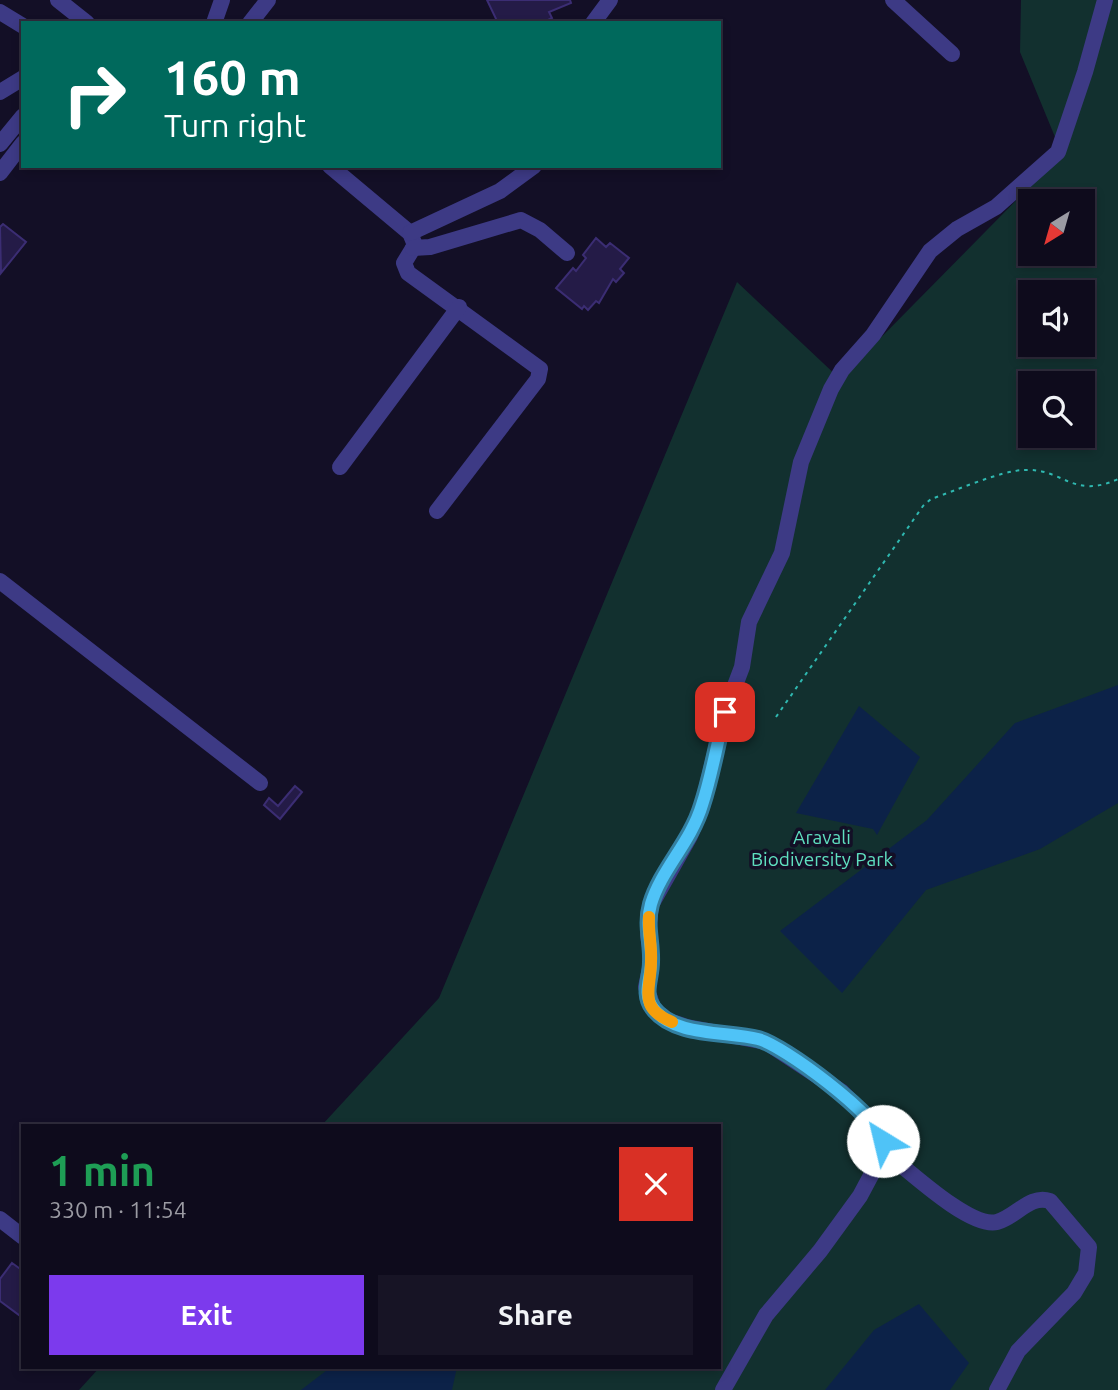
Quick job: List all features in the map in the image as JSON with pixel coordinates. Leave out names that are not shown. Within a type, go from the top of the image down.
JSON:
[{"type":"street","points":[[215,21],[222,0]]},
{"type":"street","points":[[252,21],[268,0]]},
{"type":"street","points":[[594,21],[610,0]]},
{"type":"street","points":[[893,0],[952,54]]},
{"type":"street","points":[[723,1390],[766,1315],[820,1251],[860,1196],[884,1151],[880,1130],[842,1092],[766,1042],[687,1027],[669,1021],[654,1010],[646,987],[652,959],[648,934],[651,905],[691,835],[702,807],[725,712],[742,667],[749,622],[782,553],[802,462],[831,389],[842,370],[873,335],[930,251],[957,229],[996,207],[1058,152],[1086,72],[1105,0]]},
{"type":"street","points":[[68,3],[85,21]]},
{"type":"street","points":[[0,12],[21,25]]},
{"type":"street","points":[[0,92],[21,79]]},
{"type":"street","points":[[0,144],[21,118]]},
{"type":"street","points":[[0,173],[21,146]]},
{"type":"street","points":[[332,168],[412,241],[430,247],[522,220],[540,230],[567,253]]},
{"type":"street","points":[[437,511],[538,379],[540,372],[522,354],[405,269],[404,264],[412,241],[500,191],[531,168]]},
{"type":"street","points":[[340,467],[459,307]]},
{"type":"street","points":[[0,581],[260,783]]},
{"type":"street","points":[[884,1151],[964,1213],[983,1222],[997,1222],[1035,1200],[1050,1201],[1089,1247],[1089,1262],[1081,1284],[1018,1351],[997,1390]]},
{"type":"street","points":[[0,1219],[21,1235]]},
{"type":"path","points":[[776,717],[923,506],[931,499],[1024,470],[1043,473],[1082,488],[1104,486],[1118,479]]},
{"type":"green space","name":"Aravali Biodiversity Park","points":[[1021,0],[1118,0],[1118,1390],[79,1390],[98,1369],[721,1369],[721,1124],[323,1124],[439,998],[737,282],[840,379],[1018,199],[1018,266],[1096,266],[1096,189],[1027,189],[1062,154],[1020,52]]},
{"type":"water","points":[[1118,685],[1118,803],[1040,849],[926,890],[842,993],[780,931],[927,820],[1015,723]]},
{"type":"water","points":[[859,706],[920,757],[877,835],[873,829],[796,813]]},
{"type":"water","points":[[919,1304],[969,1363],[950,1390],[825,1390],[874,1330]]},
{"type":"water","points":[[328,1369],[457,1369],[452,1390],[301,1390]]},
{"type":"building","points":[[487,0],[570,0],[571,3],[549,12],[552,18],[546,21],[497,21]]},
{"type":"building","points":[[3,224],[26,242],[1,273],[0,227]]},
{"type":"building","points":[[596,238],[606,247],[610,243],[629,258],[620,269],[624,273],[616,282],[613,279],[599,303],[596,301],[588,310],[584,306],[582,309],[556,288],[573,268],[576,271],[586,258],[583,255]]},
{"type":"building","points":[[295,786],[302,792],[280,819],[264,805],[269,798],[278,806]]},
{"type":"building","points":[[12,1263],[21,1270],[19,1315],[0,1301],[0,1279]]},
{"type":"slow traffic","points":[[649,917],[648,934],[652,959],[646,987],[647,996],[654,1010],[672,1022]]},
{"type":"route","points":[[725,712],[702,807],[691,835],[661,882],[651,905],[648,934],[652,959],[646,987],[647,996],[654,1010],[669,1021],[766,1042],[842,1092],[880,1130],[883,1141]]}]
